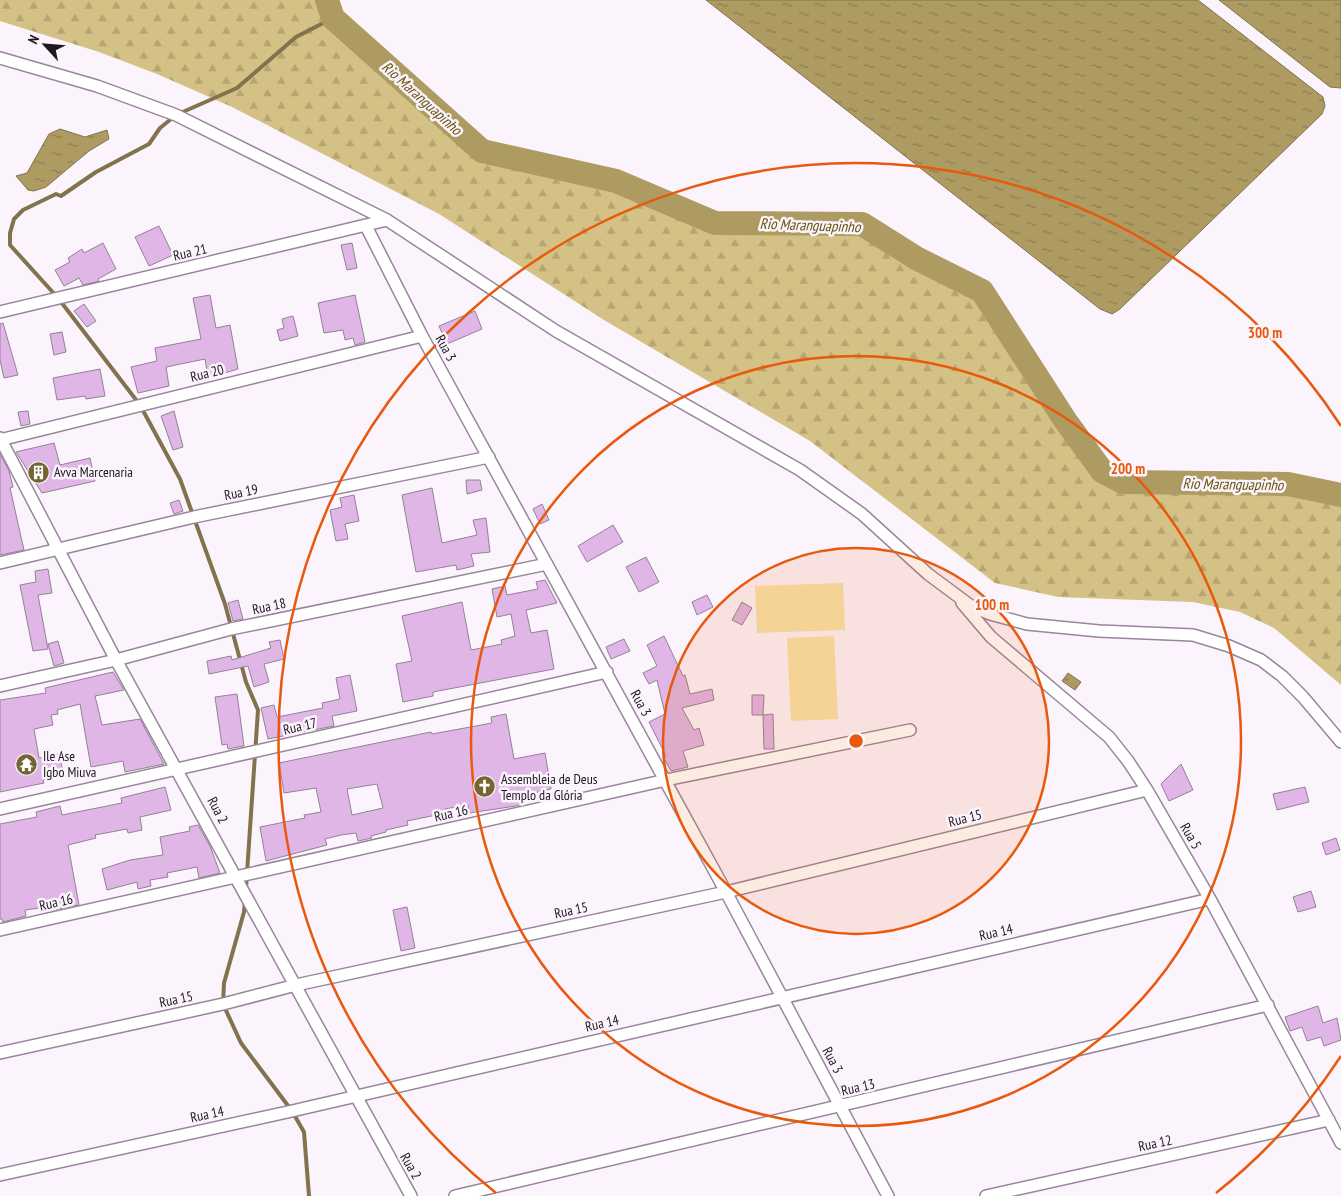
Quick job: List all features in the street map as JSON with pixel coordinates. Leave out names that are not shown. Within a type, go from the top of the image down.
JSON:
[{"type":"street","points":[[0,58],[97,86],[176,115],[387,220],[556,330],[800,470],[862,514],[928,574],[971,606],[1027,624],[1099,631],[1193,634],[1246,652],[1268,666],[1303,697],[1341,742]]},
{"type":"street","name":"Rua 21","points":[[0,312],[387,220]]},
{"type":"street","name":"Rua 3","points":[[366,226],[422,336],[666,780],[888,1196]]},
{"type":"street","name":"Rua 20","points":[[0,439],[422,336]]},
{"type":"street","name":"Rua 2","points":[[0,439],[60,549],[116,660],[178,769],[296,985],[354,1096],[411,1196]]},
{"type":"street","name":"Rua 19","points":[[0,563],[194,517],[489,457]]},
{"type":"street","name":"Rua 18","points":[[0,686],[116,660],[231,629],[547,564]]},
{"type":"street","name":"Rua 5","points":[[953,592],[991,637],[1109,737],[1147,790],[1210,899],[1341,1143]]},
{"type":"street","name":"Rua 17","points":[[0,809],[607,672]]},
{"type":"street","name":"Rua 16","points":[[0,930],[666,780],[910,730]]},
{"type":"street","name":"Rua 15","points":[[0,1053],[223,1004],[296,985],[726,892],[1147,790]]},
{"type":"street","name":"Rua 14","points":[[0,1176],[1210,899]]},
{"type":"street","name":"Rua 13","points":[[456,1196],[841,1107],[1268,1005]]},
{"type":"street","name":"Rua 12","points":[[986,1196],[1329,1120]]},
{"type":"green space","points":[[0,0],[327,0],[333,19],[482,151],[616,181],[715,223],[862,224],[916,259],[982,291],[1065,420],[1102,471],[1123,482],[1288,484],[1341,495],[1341,685],[1274,628],[1240,612],[1193,602],[1058,597],[995,583],[810,441],[604,320],[439,214],[232,107],[157,74],[99,52],[0,21]]},
{"type":"shaded area","points":[[843,583],[845,630],[757,633],[755,586]]},
{"type":"shaded area","points":[[834,636],[838,719],[791,721],[787,638]]},
{"type":"water","points":[[706,0],[1198,0],[1323,97],[1325,106],[1322,114],[1120,309],[1112,314],[1100,309]]},
{"type":"water","points":[[1219,0],[1341,0],[1341,88],[1330,87]]},
{"type":"water","points":[[60,129],[85,137],[107,130],[109,139],[89,151],[46,187],[34,191],[28,190],[16,176],[27,173],[49,134]]},
{"type":"water","points":[[1068,673],[1081,682],[1075,690],[1062,681]]},
{"type":"building","points":[[159,226],[173,255],[149,266],[135,237]]},
{"type":"building","points":[[103,243],[116,269],[98,279],[99,281],[83,285],[79,278],[64,286],[55,270],[70,262],[68,258],[82,249],[84,253]]},
{"type":"building","points":[[352,243],[357,268],[347,270],[341,245]]},
{"type":"building","points":[[210,295],[216,328],[230,325],[238,369],[208,378],[205,359],[166,367],[169,386],[138,393],[131,367],[157,361],[155,348],[201,339],[193,298]]},
{"type":"building","points":[[355,295],[365,342],[355,345],[353,338],[345,340],[343,330],[324,333],[318,303]]},
{"type":"building","points":[[84,304],[96,321],[87,327],[74,311]]},
{"type":"building","points":[[475,311],[482,329],[447,344],[439,326]]},
{"type":"building","points":[[293,316],[298,336],[280,341],[277,330],[284,328],[282,319]]},
{"type":"building","points":[[3,323],[18,375],[4,378],[0,360],[0,324]]},
{"type":"building","points":[[62,332],[66,352],[54,355],[50,334]]},
{"type":"building","points":[[100,369],[105,396],[86,399],[85,396],[57,400],[53,378]]},
{"type":"building","points":[[28,411],[30,424],[21,426],[18,412]]},
{"type":"building","points":[[174,411],[183,447],[173,450],[161,416]]},
{"type":"building","points":[[54,443],[60,465],[90,458],[95,481],[42,493],[16,452]]},
{"type":"building","points":[[0,454],[9,471],[13,487],[10,488],[24,550],[0,555]]},
{"type":"building","points":[[466,480],[480,480],[482,490],[467,494]]},
{"type":"building","points":[[432,488],[442,543],[477,535],[473,520],[486,518],[490,552],[471,554],[474,566],[457,570],[456,565],[416,572],[402,495]]},
{"type":"building","points":[[354,495],[359,521],[345,524],[348,539],[336,541],[330,510],[342,507],[340,498]]},
{"type":"building","points":[[179,500],[183,511],[174,514],[170,503]]},
{"type":"building","points":[[542,504],[549,520],[540,524],[533,509]]},
{"type":"building","points":[[613,525],[623,542],[587,562],[578,546]]},
{"type":"building","points":[[646,557],[659,582],[639,592],[626,567]]},
{"type":"building","points":[[48,569],[52,593],[38,595],[48,649],[33,651],[20,585],[36,582],[35,571]]},
{"type":"building","points":[[545,580],[557,603],[526,610],[531,633],[547,630],[554,669],[433,692],[433,696],[403,702],[396,664],[412,661],[402,616],[462,602],[471,650],[502,644],[501,640],[515,636],[511,614],[497,617],[492,589],[505,586],[507,595],[538,589],[536,582]]},
{"type":"building","points":[[707,595],[713,607],[697,615],[692,602]]},
{"type":"building","points":[[238,600],[243,619],[233,621],[228,603]]},
{"type":"building","points":[[742,602],[752,608],[742,625],[732,620]]},
{"type":"building","points":[[664,636],[683,676],[685,675],[690,694],[712,689],[714,700],[682,708],[694,730],[699,728],[704,745],[683,751],[688,767],[671,771],[663,757],[666,756],[649,722],[665,714],[657,680],[649,684],[643,673],[657,666],[647,645]]},
{"type":"building","points":[[624,639],[630,651],[611,659],[606,647]]},
{"type":"building","points":[[280,640],[284,659],[264,664],[269,682],[254,687],[248,666],[209,674],[207,661],[231,656],[232,660],[271,648],[269,642]]},
{"type":"building","points":[[58,641],[64,663],[54,666],[48,644]]},
{"type":"building","points":[[113,672],[124,690],[95,696],[102,725],[140,719],[164,764],[125,772],[123,761],[91,767],[80,704],[57,710],[58,714],[51,715],[53,725],[34,729],[39,758],[59,754],[64,776],[43,780],[44,783],[0,792],[0,700],[46,693],[45,688]]},
{"type":"building","points":[[350,675],[357,711],[332,716],[334,726],[268,739],[261,708],[274,705],[277,717],[323,708],[322,703],[340,699],[336,678]]},
{"type":"building","points":[[237,694],[244,746],[228,749],[227,744],[222,745],[215,697]]},
{"type":"building","points":[[752,695],[764,695],[763,715],[752,715]]},
{"type":"building","points":[[506,714],[514,759],[545,753],[551,789],[522,796],[523,804],[516,806],[469,813],[468,805],[445,809],[446,813],[407,821],[408,825],[386,830],[386,832],[371,836],[372,838],[358,841],[356,833],[341,835],[325,839],[327,845],[266,861],[260,827],[305,818],[304,815],[321,812],[316,788],[284,793],[279,763],[431,732],[432,734],[492,723],[491,717]],"holes":[[[377,784],[383,808],[352,815],[347,789]]]},
{"type":"building","points":[[773,714],[774,749],[764,749],[763,715]]},
{"type":"building","points":[[1181,764],[1193,790],[1169,801],[1161,784]]},
{"type":"building","points":[[165,787],[171,810],[140,817],[142,830],[128,833],[127,829],[95,835],[96,838],[68,845],[79,905],[48,911],[47,907],[25,910],[26,916],[3,922],[0,919],[0,824],[37,817],[36,812],[60,806],[62,815],[122,803],[121,798]]},
{"type":"building","points":[[1305,787],[1309,802],[1277,810],[1273,794]]},
{"type":"building","points":[[198,825],[210,846],[220,873],[199,878],[197,867],[167,873],[168,877],[150,880],[151,886],[138,889],[137,882],[107,890],[102,869],[130,860],[163,855],[160,837],[190,831],[189,827]]},
{"type":"building","points":[[1336,838],[1340,850],[1326,855],[1322,843]]},
{"type":"building","points":[[1311,891],[1316,907],[1298,912],[1293,897]]},
{"type":"building","points":[[407,907],[415,948],[401,951],[393,910]]},
{"type":"building","points":[[1318,1006],[1323,1023],[1337,1018],[1341,1040],[1324,1046],[1321,1037],[1307,1041],[1302,1027],[1290,1031],[1285,1017]]},
{"type":"waterway","name":"Rio Maranguapinho","points":[[327,0],[333,18],[482,151],[616,181],[715,223],[862,224],[916,258],[982,291],[1065,420],[1102,471],[1123,482],[1288,484],[1341,495]]},
{"type":"waterway","points":[[246,888],[258,710],[246,682],[225,604],[180,479],[140,405],[58,298],[10,245],[10,233],[14,219],[23,210],[56,194],[61,196],[96,172],[149,144],[160,128],[176,115],[237,88],[296,37],[333,18]]},
{"type":"waterway","points":[[245,900],[244,912],[224,983],[223,1004],[241,1043],[292,1111],[304,1132],[309,1196]]},
{"type":"place","name":"Avva Marcenaria","points":[[38,472]]},
{"type":"place","name":"Ile Ase Igbo Miuva","points":[[27,764]]},
{"type":"place","name":"Assembleia de Deus Templo da Glória","points":[[485,787]]}]
